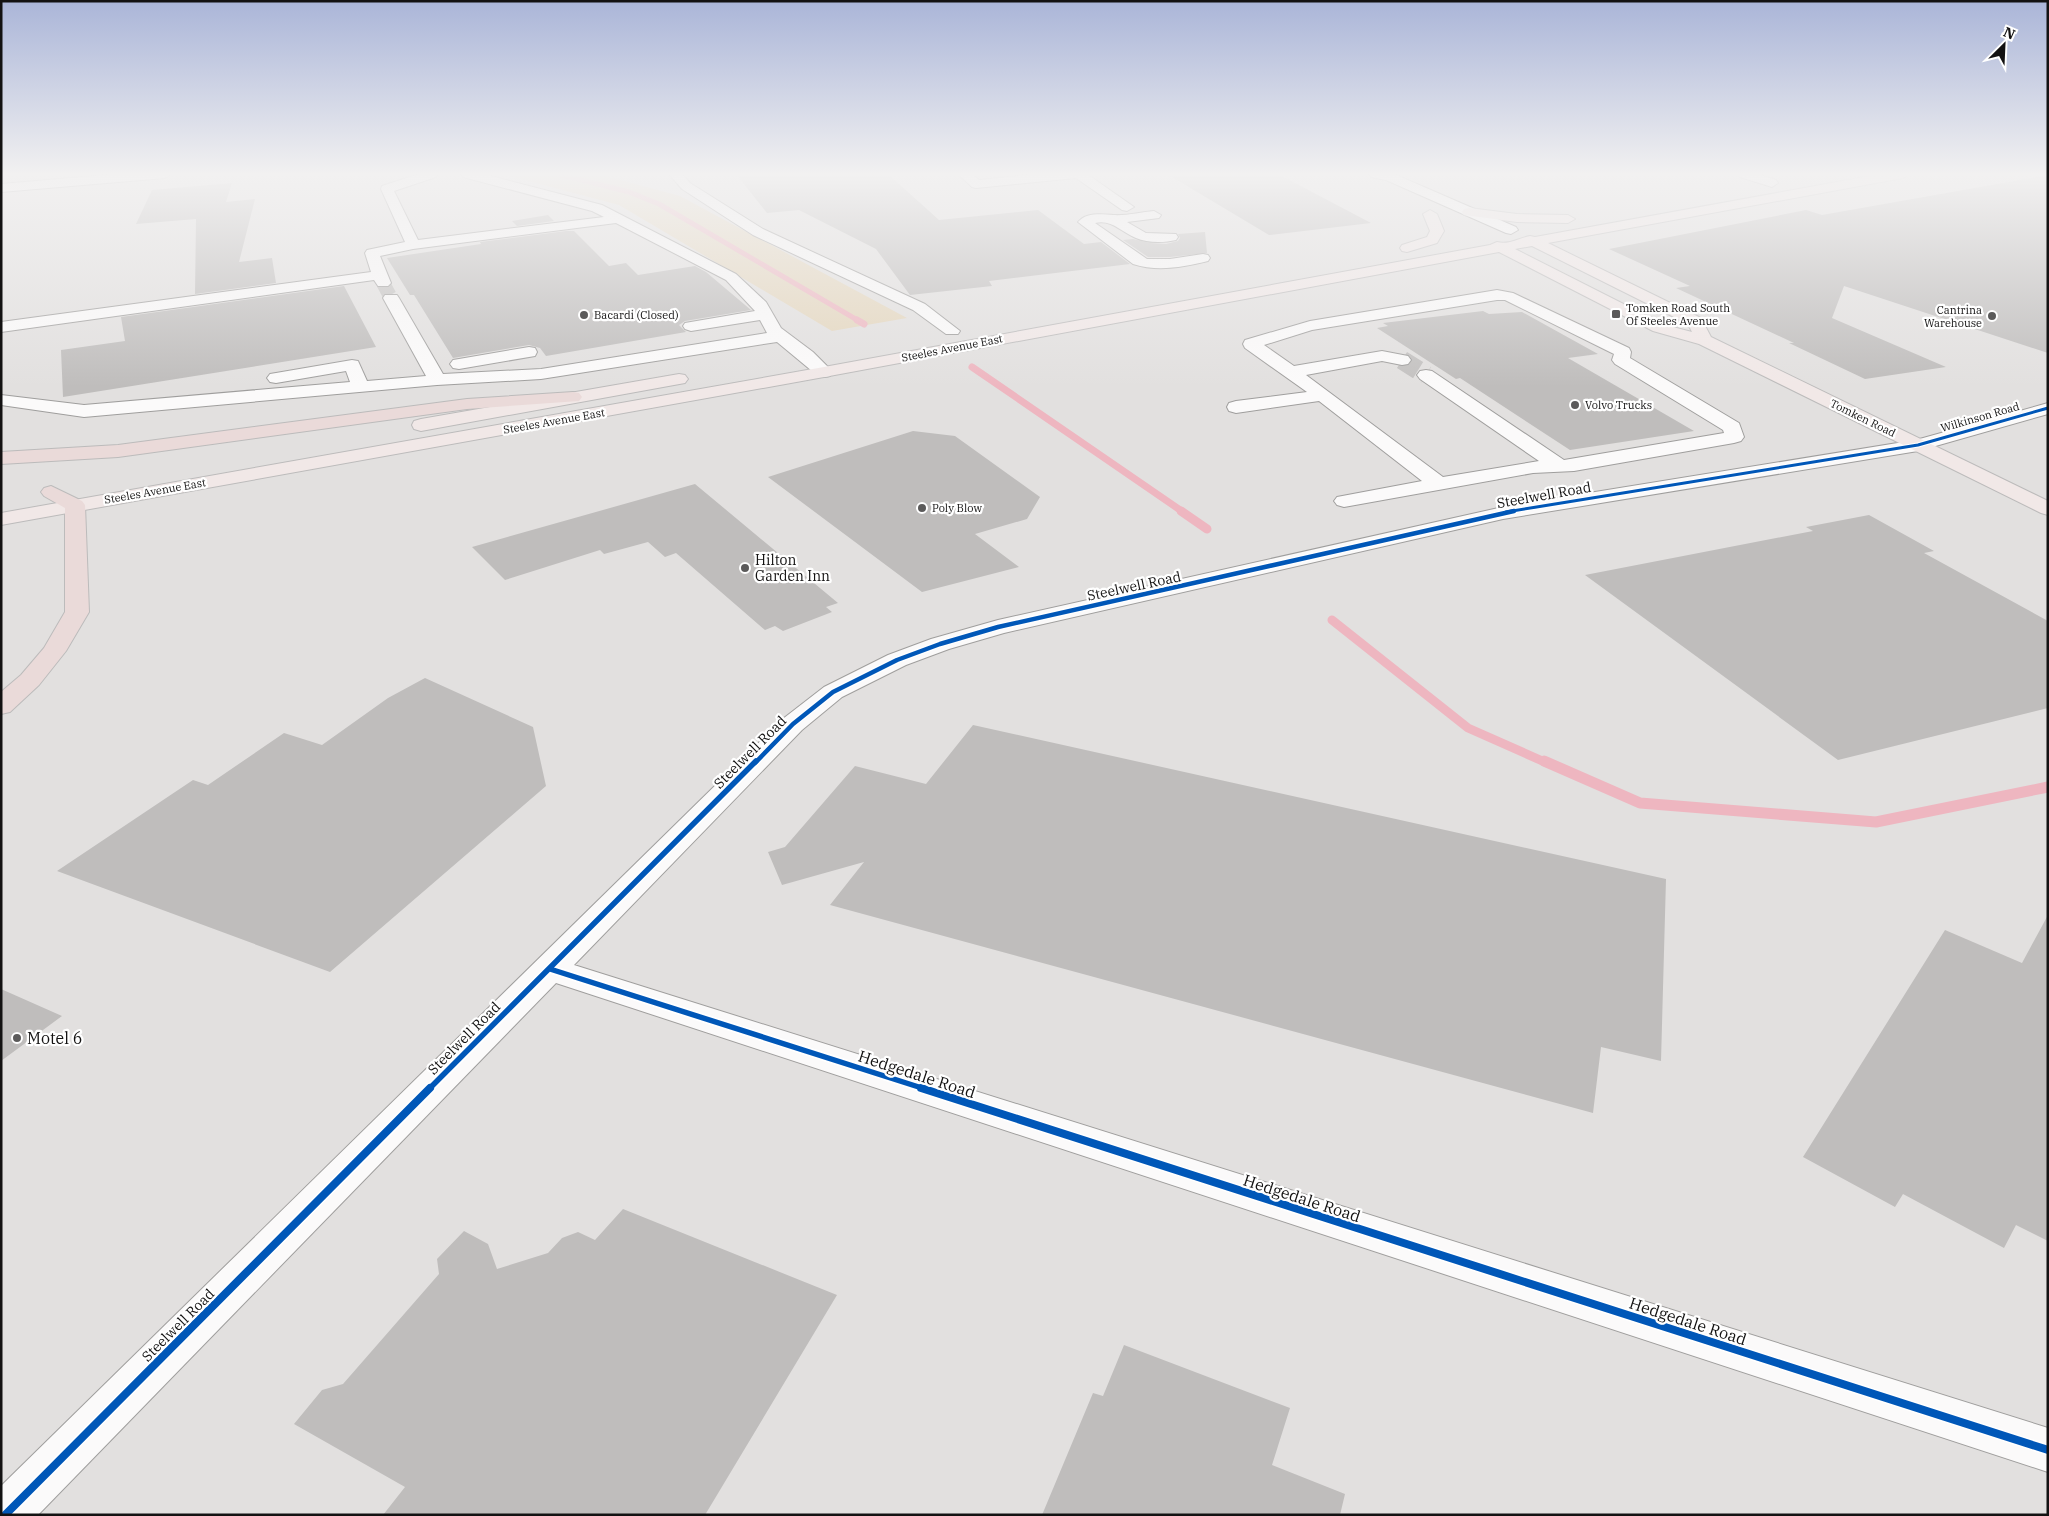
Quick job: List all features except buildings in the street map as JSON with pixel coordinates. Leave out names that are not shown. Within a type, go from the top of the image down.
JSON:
[{"type":"highway","points":[[1,458],[189,444],[468,404],[573,397]]},
{"type":"highway","points":[[1,706],[36,672],[54,651],[77,612],[75,505],[51,492]]},
{"type":"main road","points":[[1408,248],[1418,245]]},
{"type":"main road","points":[[1389,252],[1428,245]]},
{"type":"main road","name":"Tomken Road","points":[[1495,245],[1659,328],[1705,340],[2048,509]]},
{"type":"main road","name":"Steeles Avenue East","points":[[1,519],[825,362],[1518,245]]},
{"type":"main road","points":[[1540,245],[1695,321],[1705,340]]},
{"type":"main road","points":[[1433,259],[1491,261],[1542,268]]},
{"type":"main road","name":"Steeles Avenue East","points":[[933,334],[971,327]]},
{"type":"main road","points":[[788,360],[807,356]]},
{"type":"main road","name":"Steeles Avenue East","points":[[341,440],[700,375]]},
{"type":"main road","name":"Steeles Avenue East","points":[[1,501],[273,452]]},
{"type":"street","points":[[1,327],[381,279],[372,253],[413,245]]},
{"type":"street","points":[[668,245],[731,277],[760,305],[774,331],[807,356],[825,362]]},
{"type":"street","points":[[785,245],[919,307],[952,330]]},
{"type":"street","points":[[1116,245],[1138,261],[1146,264],[1154,265],[1203,258]]},
{"type":"street","points":[[1344,501],[1439,484],[1533,467],[1574,465],[1734,437],[1732,427],[1621,360],[1623,352],[1508,296],[1497,296],[1310,326],[1251,344],[1323,395],[1439,484],[1472,507]]},
{"type":"street","points":[[391,298],[434,374]]},
{"type":"street","points":[[691,326],[765,314]]},
{"type":"street","points":[[434,374],[541,374],[781,336]]},
{"type":"street","points":[[1,400],[84,411],[361,387],[434,374],[529,352]]},
{"type":"street","points":[[1291,372],[1382,356],[1402,360]]},
{"type":"street","points":[[1426,375],[1560,466]]},
{"type":"street","points":[[1236,407],[1323,395]]},
{"type":"street","name":"Wilkinson Road","points":[[1918,445],[2048,408]]},
{"type":"street","name":"Steelwell Road","points":[[5,1515],[793,724],[833,692],[897,660],[940,644],[998,627],[1472,507],[1918,445]]},
{"type":"street","name":"Hedgedale Road","points":[[550,969],[2048,1450]]},
{"type":"shaded area","points":[[686,245],[771,245],[907,318],[832,331]]},
{"type":"waterway","points":[[729,245],[859,321]]},
{"type":"waterway","points":[[857,320],[864,324]]},
{"type":"waterway","points":[[972,367],[1183,512]]},
{"type":"waterway","points":[[1181,511],[1207,529]]},
{"type":"waterway","points":[[1332,620],[1468,728],[1547,763]]},
{"type":"waterway","points":[[1544,761],[1640,803],[1876,822],[2048,787]]},
{"type":"tunnel","points":[[383,283],[391,298]]},
{"type":"tunnel","points":[[1402,360],[1426,375]]},
{"type":"cycle path","points":[[5,1515],[793,724],[833,692],[897,660],[940,644],[998,627],[1503,513],[1918,445],[2048,408]]},
{"type":"cycle path","points":[[550,969],[2048,1450]]},
{"type":"place","name":"Tomken Road South Of Steeles Avenue","points":[[1616,314]]},
{"type":"place","name":"Bacardi (Closed)","points":[[584,315]]},
{"type":"place","name":"Cantrina Warehouse","points":[[1992,316]]},
{"type":"place","name":"Volvo Trucks","points":[[1575,405]]},
{"type":"place","name":"Poly Blow","points":[[922,508]]},
{"type":"place","name":"Hilton Garden Inn","points":[[745,568]]},
{"type":"place","name":"Motel 6","points":[[17,1038]]}]
